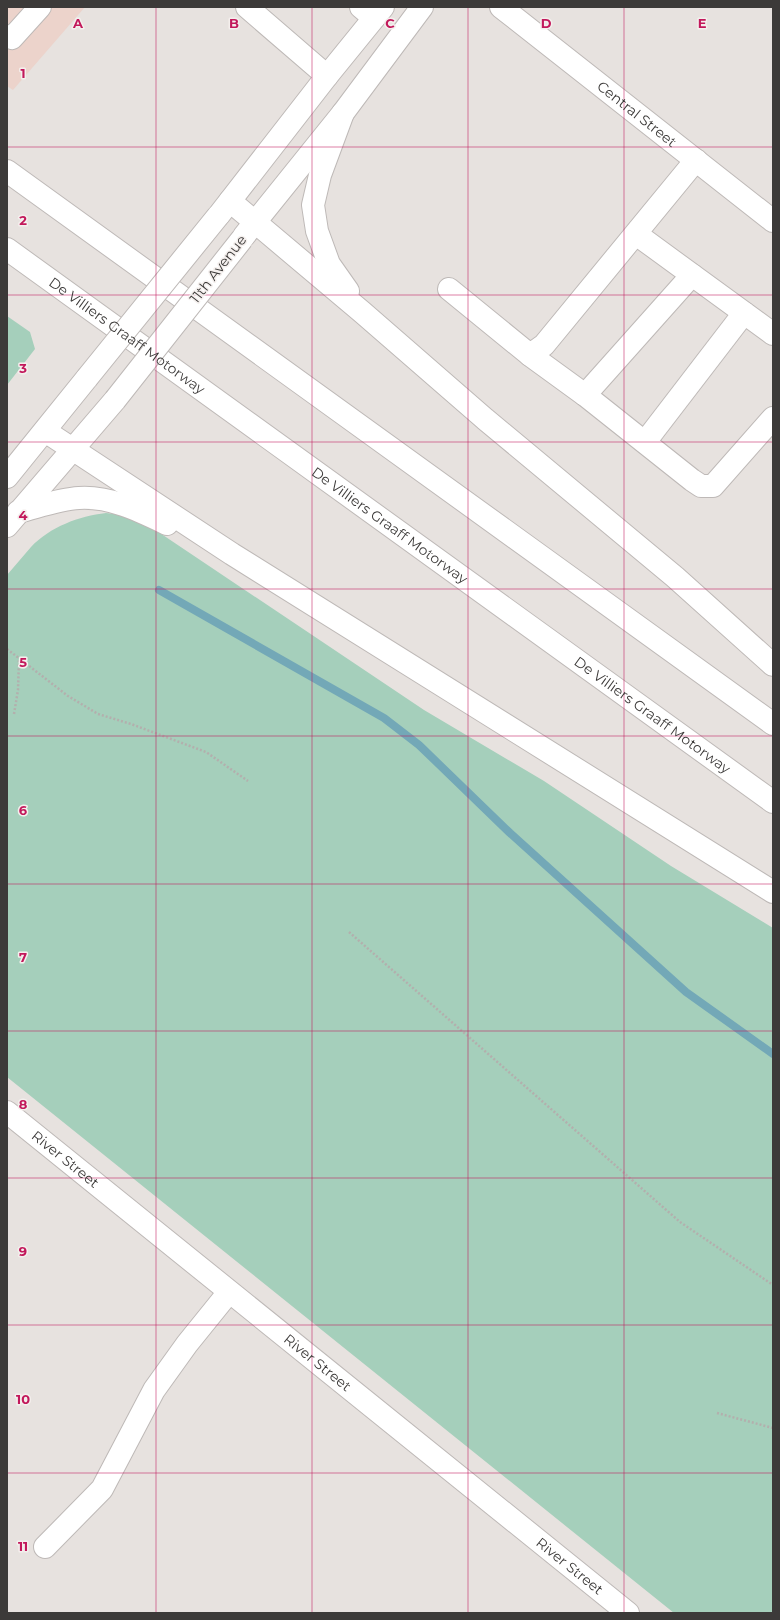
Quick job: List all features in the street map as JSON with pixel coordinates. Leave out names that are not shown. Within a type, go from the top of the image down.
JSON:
[{"type":"main road","points":[[7,36],[12,38],[40,7]]},
{"type":"main road","points":[[247,7],[327,76]]},
{"type":"main road","name":"11th Avenue","points":[[13,519],[115,400],[343,113],[422,7]]},
{"type":"main road","name":"Central Street","points":[[501,7],[773,221]]},
{"type":"main road","points":[[7,477],[224,209],[327,76],[372,11]]},
{"type":"main road","points":[[343,113],[320,175],[314,205],[317,231],[330,264],[362,312]]},
{"type":"main road","points":[[530,355],[544,346],[696,160]]},
{"type":"main road","points":[[7,171],[773,724]]},
{"type":"main road","points":[[224,209],[248,231],[362,312],[485,419],[675,577],[773,665]]},
{"type":"main road","points":[[636,234],[773,334]]},
{"type":"main road","name":"De Villiers Graaff Motorway","points":[[7,249],[773,802]]},
{"type":"main road","points":[[585,395],[692,275]]},
{"type":"main road","points":[[449,289],[530,355],[585,395],[701,486],[713,486],[773,418]]},
{"type":"main road","points":[[645,442],[744,313]]},
{"type":"main road","points":[[45,431],[71,450],[232,554],[773,892]]},
{"type":"main road","points":[[13,519],[78,498],[111,500],[147,514],[232,554]]},
{"type":"main road","name":"River Street","points":[[7,1112],[628,1613]]},
{"type":"main road","points":[[45,1547],[102,1489],[154,1390],[187,1344],[229,1292]]},
{"type":"path","points":[[7,649],[68,696],[98,714],[131,724],[206,752],[248,781]]},
{"type":"path","points":[[14,714],[18,690],[18,658]]},
{"type":"path","points":[[349,932],[680,1222],[773,1285]]},
{"type":"path","points":[[717,1413],[773,1428]]},
{"type":"shaded area","points":[[7,7],[85,7],[13,90],[7,86]]},
{"type":"green space","points":[[7,316],[30,332],[35,349],[7,385]]},
{"type":"green space","points":[[106,513],[122,515],[142,521],[424,710],[544,781],[671,866],[773,928],[773,1613],[674,1613],[7,1077],[7,575],[31,547],[56,528],[75,520]]},
{"type":"waterway","points":[[159,590],[384,718],[419,745],[510,833],[686,992],[773,1054]]}]
